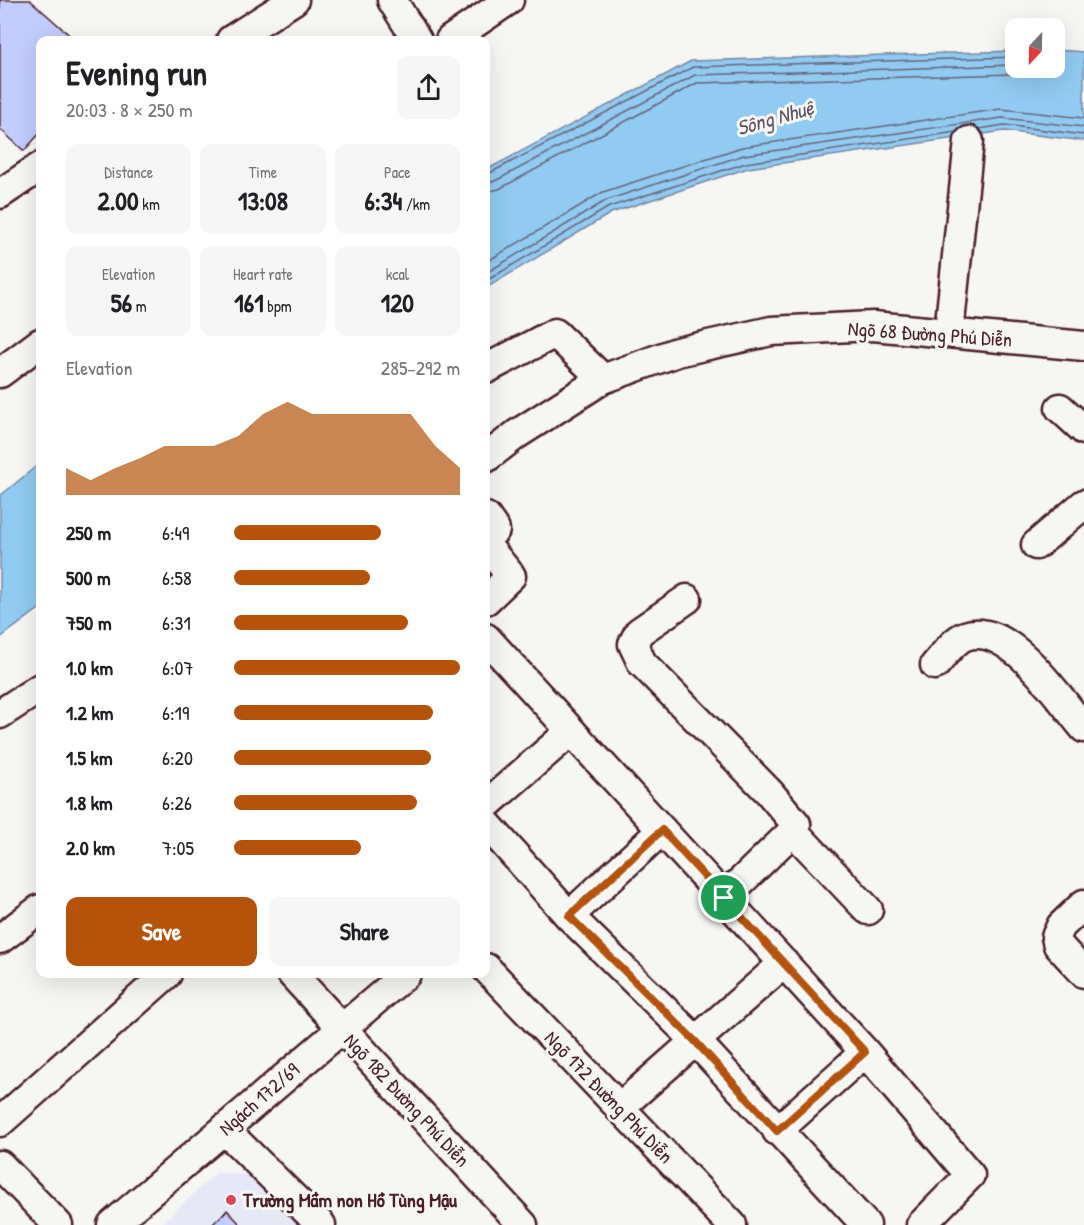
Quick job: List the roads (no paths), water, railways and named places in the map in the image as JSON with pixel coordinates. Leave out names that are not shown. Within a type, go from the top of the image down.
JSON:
[{"type":"street","points":[[237,36],[294,0]]},
{"type":"street","points":[[392,0],[414,36]]},
{"type":"street","points":[[456,36],[509,0]]},
{"type":"street","points":[[949,332],[969,141]]},
{"type":"street","points":[[0,194],[36,170]]},
{"type":"street","name":"Ngõ 68 Đường Phú Diễn","points":[[490,455],[603,379],[677,352],[771,332],[873,326],[1084,346]]},
{"type":"street","points":[[490,367],[555,333],[603,379]]},
{"type":"street","points":[[0,373],[36,347]]},
{"type":"street","points":[[1060,408],[1084,430]]},
{"type":"street","points":[[1036,545],[1084,504]]},
{"type":"street","points":[[490,522],[495,530],[490,534]]},
{"type":"street","points":[[490,550],[511,576],[490,596]]},
{"type":"street","points":[[687,599],[639,632],[633,644],[635,652],[642,663],[796,824],[793,831],[724,898]]},
{"type":"street","points":[[935,665],[965,636],[982,635],[1000,639],[1028,662],[1084,728]]},
{"type":"street","points":[[490,642],[865,1052],[970,1175],[921,1225]]},
{"type":"street","points":[[0,714],[36,691]]},
{"type":"street","points":[[490,802],[571,731]]},
{"type":"street","points":[[490,827],[569,916],[694,1040],[866,1225]]},
{"type":"street","points":[[569,916],[662,830]]},
{"type":"street","points":[[793,831],[868,910]]},
{"type":"street","points":[[1084,904],[1061,926],[1056,937],[1058,945],[1084,973]]},
{"type":"street","points":[[0,939],[36,912]]},
{"type":"street","points":[[619,1108],[784,963]]},
{"type":"street","name":"Ngõ 172 Đường Phú Diễn","points":[[490,972],[732,1225]]},
{"type":"street","points":[[0,1122],[162,978]]},
{"type":"street","name":"Ngõ 182 Đường Phú Diễn","points":[[296,978],[523,1225]]},
{"type":"street","name":"Ngách 172/69","points":[[112,1225],[401,978]]},
{"type":"street","points":[[777,1131],[865,1052]]},
{"type":"street","points":[[224,1129],[321,1225]]},
{"type":"street","points":[[0,1165],[58,1225]]},
{"type":"water","name":"Sông Nhuệ","points":[[1005,51],[1005,78],[1065,78],[1065,51],[1084,52],[1084,141],[1004,131],[748,168],[611,213],[490,286],[490,168],[691,61]]},
{"type":"water","points":[[36,466],[36,611],[0,638],[0,496]]},
{"type":"place","name":"Trường Mầm non Hồ Tùng Mậu","points":[[231,1200]]}]
